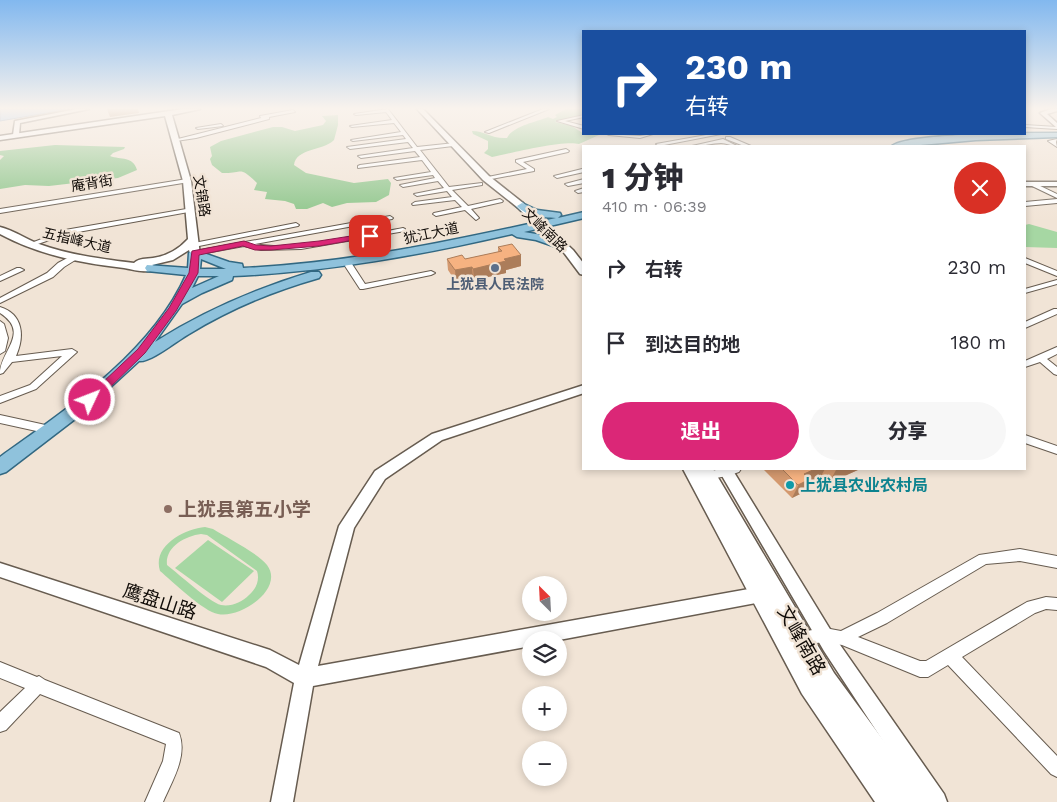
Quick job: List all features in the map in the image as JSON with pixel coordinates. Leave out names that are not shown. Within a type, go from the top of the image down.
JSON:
[{"type":"main road","name":"文锦路","points":[[178,146],[192,210],[192,259]]},
{"type":"main road","points":[[521,206],[542,215],[582,213]]},
{"type":"main road","points":[[498,232],[520,217],[522,213],[521,206]]},
{"type":"main road","name":"文峰南路","points":[[521,206],[582,257]]},
{"type":"main road","name":"犹江大道","points":[[152,268],[192,259],[248,270],[319,267],[372,259],[582,213]]},
{"type":"main road","points":[[498,232],[538,237],[565,244],[566,226],[582,214]]},
{"type":"main road","name":"五指峰大道","points":[[0,230],[18,241],[76,257],[109,264],[152,268]]},
{"type":"main road","name":"犹江大道","points":[[248,270],[370,257],[498,232]]},
{"type":"main road","name":"文峰南路","points":[[565,244],[582,269]]},
{"type":"main road","points":[[0,467],[90,400],[142,351],[175,296],[192,259],[188,247],[170,257],[144,262],[109,264]]},
{"type":"main road","points":[[192,259],[248,270]]},
{"type":"main road","points":[[116,376],[177,333],[218,310],[286,283],[372,259]]},
{"type":"main road","points":[[152,268],[172,282],[175,296]]},
{"type":"main road","points":[[0,458],[83,398],[132,352],[175,296],[248,270]]},
{"type":"main road","name":"文峰南路","points":[[712,472],[767,594],[793,640],[810,686],[891,802]]},
{"type":"main road","name":"文峰南路","points":[[793,640],[826,681],[912,802]]},
{"type":"street","points":[[350,147],[355,146]]},
{"type":"street","points":[[414,146],[439,179],[476,218]]},
{"type":"street","points":[[361,156],[435,146]]},
{"type":"street","points":[[454,146],[486,178],[521,206]]},
{"type":"street","points":[[486,178],[532,170],[518,160],[566,151]]},
{"type":"street","points":[[360,167],[423,158]]},
{"type":"street","points":[[370,171],[427,164]]},
{"type":"street","points":[[557,176],[582,171]]},
{"type":"street","points":[[397,178],[434,173]]},
{"type":"street","points":[[403,185],[439,179]]},
{"type":"street","name":"庵背街","points":[[0,211],[187,181]]},
{"type":"street","points":[[568,184],[582,181]]},
{"type":"street","points":[[417,194],[480,184]]},
{"type":"street","points":[[1029,184],[1057,184]]},
{"type":"street","points":[[1029,184],[1057,196]]},
{"type":"street","points":[[415,204],[456,198]]},
{"type":"street","points":[[1026,204],[1057,201]]},
{"type":"street","points":[[436,214],[500,202]]},
{"type":"street","points":[[30,245],[65,232],[192,210]]},
{"type":"street","points":[[192,259],[244,244],[390,218]]},
{"type":"street","points":[[192,259],[296,225]]},
{"type":"street","points":[[244,244],[255,248],[319,244],[403,230]]},
{"type":"street","points":[[0,301],[50,275],[60,265],[76,257]]},
{"type":"street","points":[[1026,260],[1057,274]]},
{"type":"street","points":[[349,266],[363,287],[432,273]]},
{"type":"street","points":[[0,279],[20,270]]},
{"type":"street","points":[[1026,291],[1057,282]]},
{"type":"street","points":[[1026,324],[1057,311]]},
{"type":"street","points":[[0,371],[11,357],[18,341],[18,332],[13,320],[2,313]]},
{"type":"street","points":[[0,324],[4,330],[4,336],[0,351]]},
{"type":"street","points":[[1026,364],[1057,350]]},
{"type":"street","points":[[0,358],[72,352],[33,387],[0,400]]},
{"type":"street","points":[[1041,358],[1057,372]]},
{"type":"street","points":[[282,802],[305,678],[347,526],[380,475],[437,437],[582,390]]},
{"type":"street","points":[[0,419],[41,428]]},
{"type":"street","points":[[1026,439],[1056,450]]},
{"type":"street","points":[[712,472],[833,636],[936,802]]},
{"type":"street","points":[[793,640],[833,636],[882,618],[984,559],[1020,555],[1057,562]]},
{"type":"street","name":"鹰盘山路","points":[[0,570],[270,659],[305,678]]},
{"type":"street","points":[[305,678],[767,594]]},
{"type":"street","points":[[833,636],[920,669],[928,669],[1032,607],[1046,602],[1057,604]]},
{"type":"street","points":[[950,656],[1057,768]]},
{"type":"street","points":[[0,670],[173,739],[175,744],[174,754],[154,802]]},
{"type":"street","points":[[0,724],[39,684]]},
{"type":"green space","points":[[42,146],[125,147],[110,156],[130,160],[137,170],[118,178],[49,186],[25,185],[0,189],[0,160],[4,156],[0,155],[0,151]]},
{"type":"green space","points":[[322,146],[300,155],[294,165],[306,173],[354,183],[388,179],[391,183],[389,195],[376,202],[347,203],[332,207],[323,203],[307,209],[296,209],[294,204],[285,201],[265,199],[267,192],[254,190],[257,183],[243,172],[222,173],[212,165],[210,147]]},
{"type":"green space","points":[[488,146],[542,146],[492,157],[484,153]]},
{"type":"green space","points":[[1026,225],[1057,232],[1057,248],[1026,247]]},
{"type":"green space","points":[[197,528],[213,529],[250,551],[267,565],[271,574],[270,583],[258,600],[237,612],[218,614],[205,608],[160,571],[159,562],[165,547],[179,535]],"holes":[[[195,535],[207,535],[257,571],[258,581],[254,590],[240,602],[232,605],[216,603],[167,565],[169,553],[177,544]]]},
{"type":"green space","points":[[208,540],[254,571],[222,602],[175,568]]},
{"type":"building","points":[[512,244],[521,255],[504,259],[506,261],[473,269],[472,267],[455,270],[447,259],[462,255],[465,259],[502,251],[498,247]]},
{"type":"building","points":[[783,470],[813,470],[804,474],[810,479],[798,485]]},
{"type":"place","name":"上犹县人民法院","points":[[495,268]]},
{"type":"place","name":"上犹县农业农村局","points":[[790,485]]},
{"type":"place","name":"上犹县第五小学","points":[[168,509]]},
{"type":"route","points":[[90,400],[142,351],[173,309],[196,269],[195,253],[244,244],[255,248],[271,248],[319,244],[370,236]]}]
